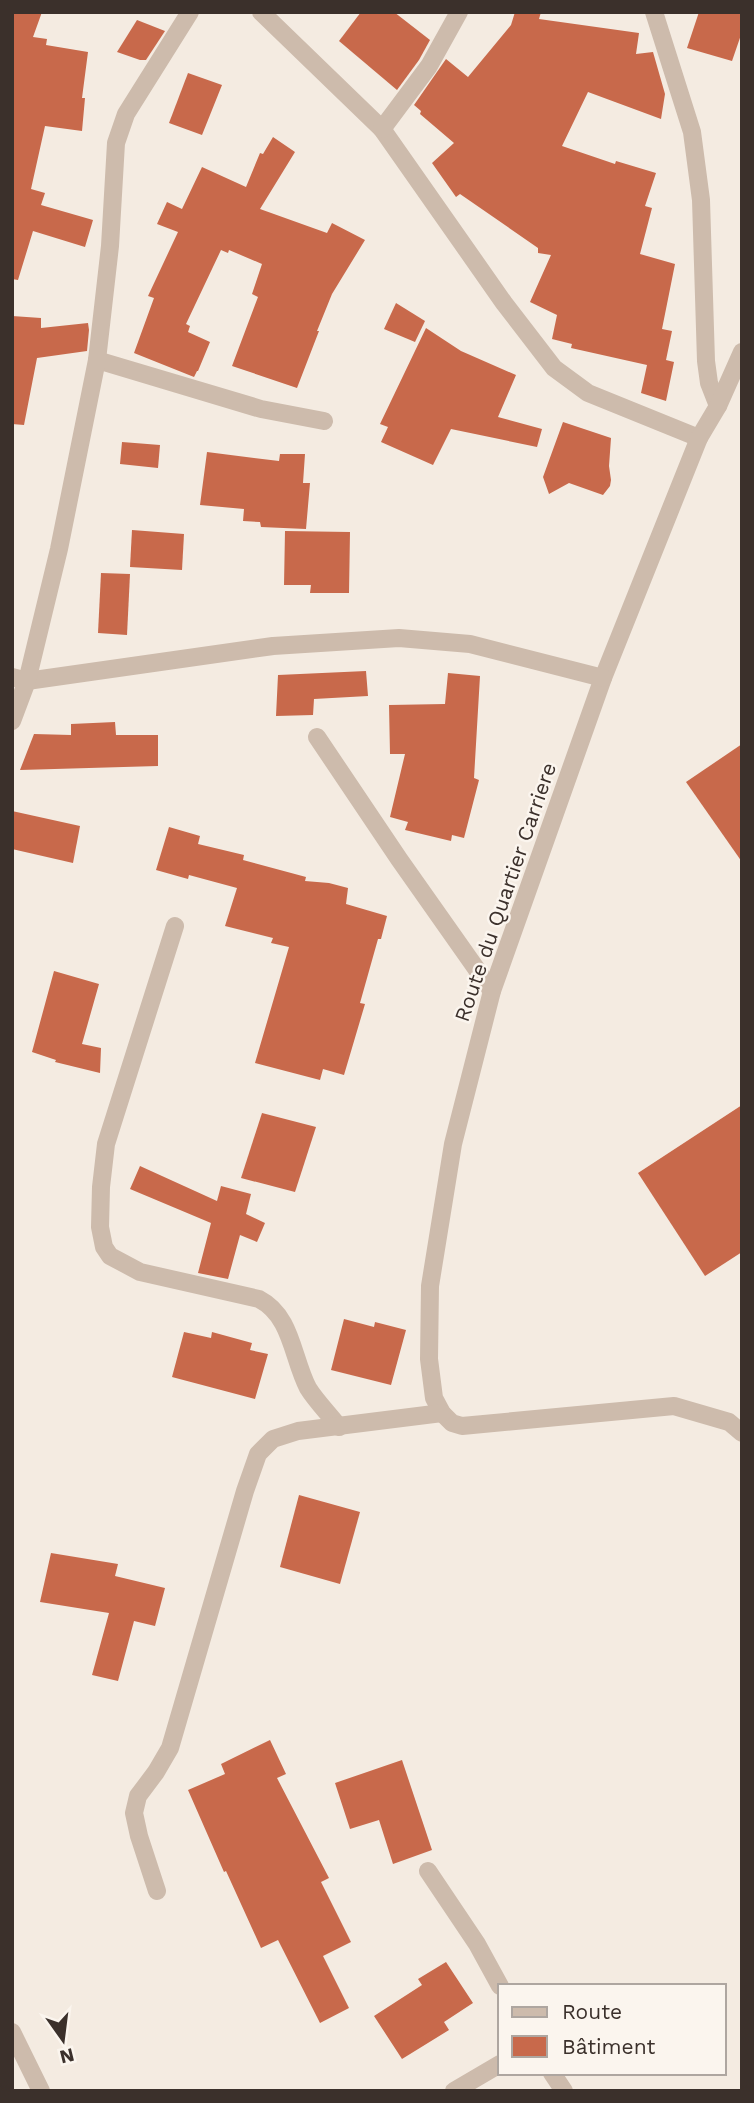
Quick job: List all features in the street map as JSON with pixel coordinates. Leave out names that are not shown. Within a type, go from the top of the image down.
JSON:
[{"type":"street","points":[[12,722],[20,679],[59,549],[97,360],[110,246],[116,144],[126,114],[190,12]]},
{"type":"street","points":[[261,12],[382,129],[504,303],[554,368],[588,393],[699,438]]},
{"type":"street","points":[[382,129],[429,66],[459,12]]},
{"type":"street","points":[[654,12],[692,132],[701,201],[706,360],[709,383],[718,406]]},
{"type":"street","name":"Route du Quartier Carriere","points":[[442,1413],[434,1398],[429,1359],[430,1286],[453,1144],[492,991],[603,678],[699,438],[718,406],[742,352]]},
{"type":"street","points":[[97,360],[261,409],[324,421]]},
{"type":"street","points":[[20,679],[274,646],[399,638],[470,644],[603,678]]},
{"type":"street","points":[[317,737],[492,991]]},
{"type":"street","points":[[175,926],[106,1144],[100,1227],[104,1247],[110,1256],[140,1272],[259,1299],[270,1305],[281,1317],[309,1389],[339,1427]]},
{"type":"street","points":[[157,1891],[134,1813],[138,1796],[170,1748],[244,1491],[258,1454],[272,1439],[298,1431],[442,1413],[452,1423],[462,1426],[674,1406],[729,1422],[742,1433]]},
{"type":"street","points":[[428,1871],[477,1944],[499,1984]]},
{"type":"street","points":[[12,2032],[41,2091]]},
{"type":"street","points":[[454,2091],[498,2065]]},
{"type":"street","points":[[553,2075],[564,2091]]},
{"type":"building","points":[[12,12],[42,12],[33,37],[47,39],[46,45],[88,52],[82,98],[85,98],[82,131],[45,126],[31,189],[45,193],[41,205],[93,220],[85,247],[33,231],[18,280],[12,279]]},
{"type":"building","points":[[361,12],[394,12],[430,40],[397,90],[339,41]]},
{"type":"building","points":[[515,12],[541,12],[539,19],[639,33],[636,54],[653,52],[665,94],[661,119],[588,92],[562,146],[615,164],[616,161],[656,173],[645,206],[652,208],[640,254],[675,264],[662,329],[672,331],[666,360],[674,362],[666,401],[641,393],[647,365],[571,348],[572,344],[552,339],[557,315],[530,302],[551,255],[538,253],[538,248],[460,194],[456,197],[432,163],[454,143],[420,114],[421,111],[414,105],[446,59],[468,77],[511,25]]},
{"type":"building","points":[[699,12],[742,12],[742,32],[732,61],[687,48]]},
{"type":"building","points":[[137,20],[165,31],[146,60],[117,52]]},
{"type":"building","points":[[188,73],[222,85],[202,135],[169,123]]},
{"type":"building","points":[[273,137],[295,152],[260,209],[327,233],[332,223],[365,240],[332,294],[297,388],[232,366],[258,297],[252,294],[262,264],[229,250],[228,253],[221,250],[186,324],[190,326],[188,332],[210,342],[194,377],[134,353],[154,298],[148,296],[178,232],[157,224],[167,202],[182,209],[202,167],[246,187],[260,153],[263,154]]},
{"type":"building","points":[[396,303],[425,321],[415,342],[384,329]]},
{"type":"building","points":[[12,316],[41,318],[41,328],[88,323],[89,330],[87,351],[37,358],[24,425],[12,424]]},
{"type":"building","points":[[426,328],[461,351],[516,375],[498,417],[542,429],[537,447],[451,429],[433,465],[381,442],[388,427],[380,424]]},
{"type":"building","points":[[563,422],[611,438],[611,480],[603,495],[569,483],[549,494],[543,477]]},
{"type":"building","points":[[122,442],[160,445],[158,468],[120,464]]},
{"type":"building","points":[[207,452],[279,461],[280,454],[305,454],[303,483],[310,483],[306,529],[261,527],[260,522],[243,521],[244,509],[200,505]]},
{"type":"building","points":[[132,530],[184,534],[182,570],[130,567]]},
{"type":"building","points":[[285,531],[350,532],[349,593],[310,593],[311,585],[284,585]]},
{"type":"building","points":[[101,573],[130,574],[127,635],[98,633]]},
{"type":"building","points":[[366,671],[368,696],[314,699],[313,715],[276,716],[278,675]]},
{"type":"building","points":[[448,673],[480,676],[474,778],[479,780],[464,838],[452,835],[451,841],[405,830],[408,822],[390,817],[405,754],[390,754],[389,705],[445,704]]},
{"type":"building","points":[[115,722],[116,735],[158,735],[158,766],[20,770],[34,734],[71,735],[71,724]]},
{"type":"building","points":[[742,744],[742,862],[686,782]]},
{"type":"building","points":[[12,811],[80,826],[73,863],[12,849]]},
{"type":"building","points":[[169,827],[200,836],[198,844],[244,855],[243,860],[306,877],[305,881],[348,888],[346,904],[387,916],[360,1003],[365,1004],[344,1075],[323,1069],[320,1080],[255,1063],[289,947],[271,943],[273,938],[225,926],[237,888],[189,875],[188,879],[156,870]]},
{"type":"building","points":[[54,971],[99,984],[82,1044],[101,1048],[100,1073],[55,1062],[56,1060],[32,1052]]},
{"type":"building","points":[[742,1105],[742,1252],[705,1276],[638,1173]]},
{"type":"building","points":[[262,1113],[316,1127],[295,1192],[241,1178]]},
{"type":"building","points":[[140,1166],[217,1201],[221,1186],[251,1194],[246,1214],[265,1223],[257,1242],[240,1235],[228,1279],[198,1273],[211,1223],[130,1189]]},
{"type":"building","points":[[344,1319],[374,1327],[375,1322],[406,1330],[391,1385],[331,1370]]},
{"type":"building","points":[[184,1332],[211,1338],[212,1332],[252,1343],[250,1350],[268,1354],[255,1399],[172,1377]]},
{"type":"building","points":[[299,1495],[360,1512],[340,1584],[280,1567]]},
{"type":"building","points":[[51,1553],[118,1564],[115,1576],[165,1588],[155,1626],[134,1621],[118,1681],[92,1675],[109,1613],[40,1602]]},
{"type":"building","points":[[270,1740],[286,1774],[277,1778],[329,1878],[321,1882],[351,1942],[323,1956],[349,2008],[320,2023],[278,1940],[261,1948],[188,1790],[225,1774],[221,1764]]},
{"type":"building","points":[[402,1760],[432,1850],[393,1864],[379,1820],[350,1829],[335,1783]]},
{"type":"building","points":[[446,1962],[473,2003],[444,2022],[449,2030],[402,2059],[374,2016],[422,1985],[418,1979]]}]
